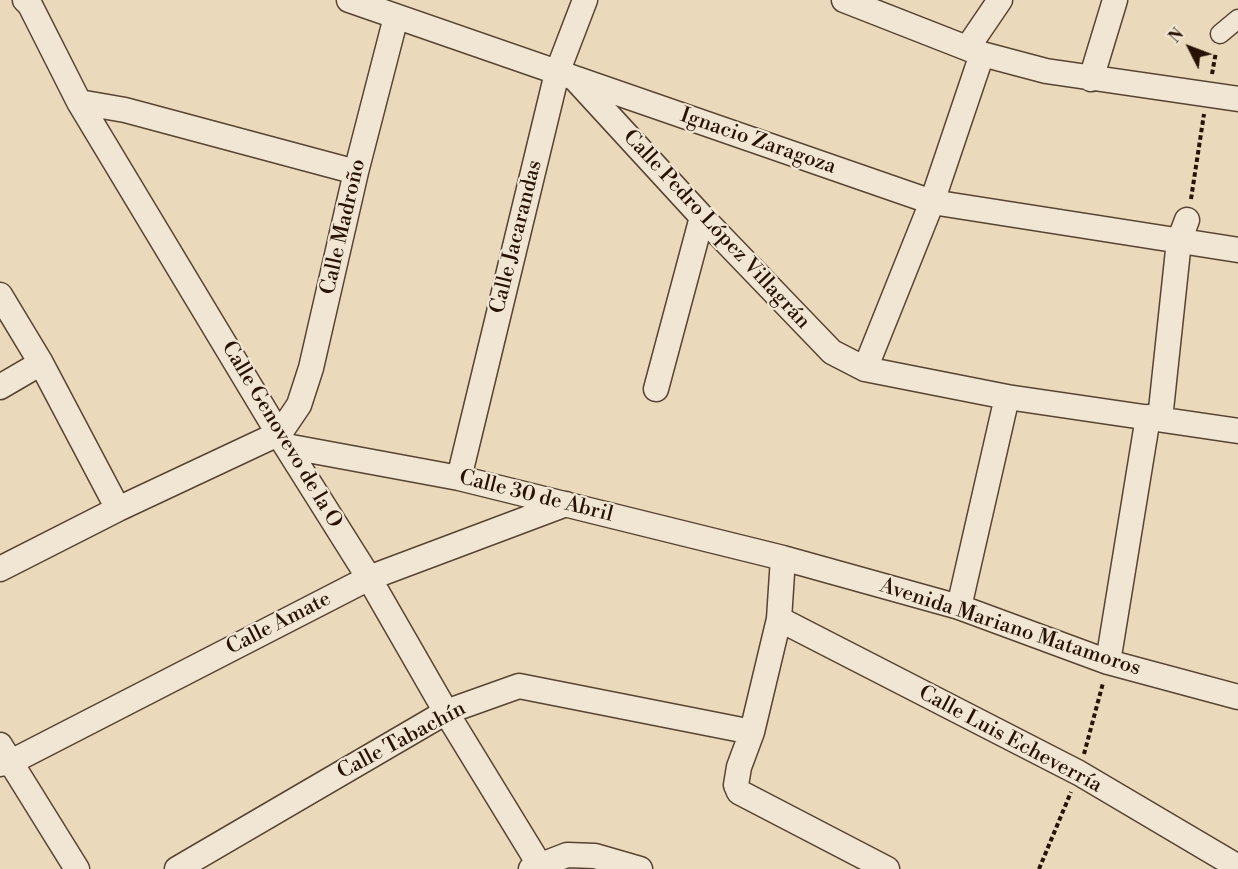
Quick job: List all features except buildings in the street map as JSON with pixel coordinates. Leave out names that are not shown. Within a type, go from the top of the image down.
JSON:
[{"type":"street","name":"Ignacio Zaragoza","points":[[349,0],[932,202],[1183,230],[1238,250]]},
{"type":"street","name":"Calle Jacarandas","points":[[459,477],[585,0]]},
{"type":"street","points":[[844,0],[975,50],[1046,70],[1238,99]]},
{"type":"street","points":[[865,369],[932,202],[975,50],[1000,0]]},
{"type":"street","points":[[1091,78],[1115,0]]},
{"type":"street","name":"Calle Genovevo de la O","points":[[28,2],[79,102],[369,578],[537,868]]},
{"type":"street","name":"Calle Madroño","points":[[283,439],[311,368],[356,172],[396,17]]},
{"type":"street","points":[[1220,34],[1238,19]]},
{"type":"street","name":"Calle Pedro López Villagrán","points":[[566,77],[832,352],[865,369],[1007,397],[1238,431]]},
{"type":"street","points":[[79,102],[125,110],[356,172]]},
{"type":"street","points":[[656,389],[702,216]]},
{"type":"street","points":[[1108,662],[1154,418],[1183,230]]},
{"type":"street","points":[[0,294],[41,363],[118,509]]},
{"type":"street","points":[[0,387],[41,363]]},
{"type":"street","points":[[959,607],[1007,397]]},
{"type":"street","points":[[0,569],[118,509],[283,439]]},
{"type":"street","name":"Calle 30 de Abril","points":[[283,439],[459,477],[783,558]]},
{"type":"street","name":"Calle Amate","points":[[4,757],[369,578],[566,504]]},
{"type":"street","points":[[783,558],[779,620],[752,732],[739,767],[736,785],[739,792],[887,869]]},
{"type":"street","name":"Avenida Mariano Matamoros","points":[[783,558],[959,607],[1108,662],[1238,697]]},
{"type":"street","name":"Calle Luis Echeverría","points":[[779,620],[1078,773],[1238,867]]},
{"type":"street","name":"Calle Tabachín","points":[[177,869],[446,712],[519,686],[752,732]]},
{"type":"street","points":[[4,757],[76,869]]},
{"type":"street","points":[[537,868],[567,855],[596,856],[640,869]]},
{"type":"path","points":[[1183,230],[1220,34]]}]
